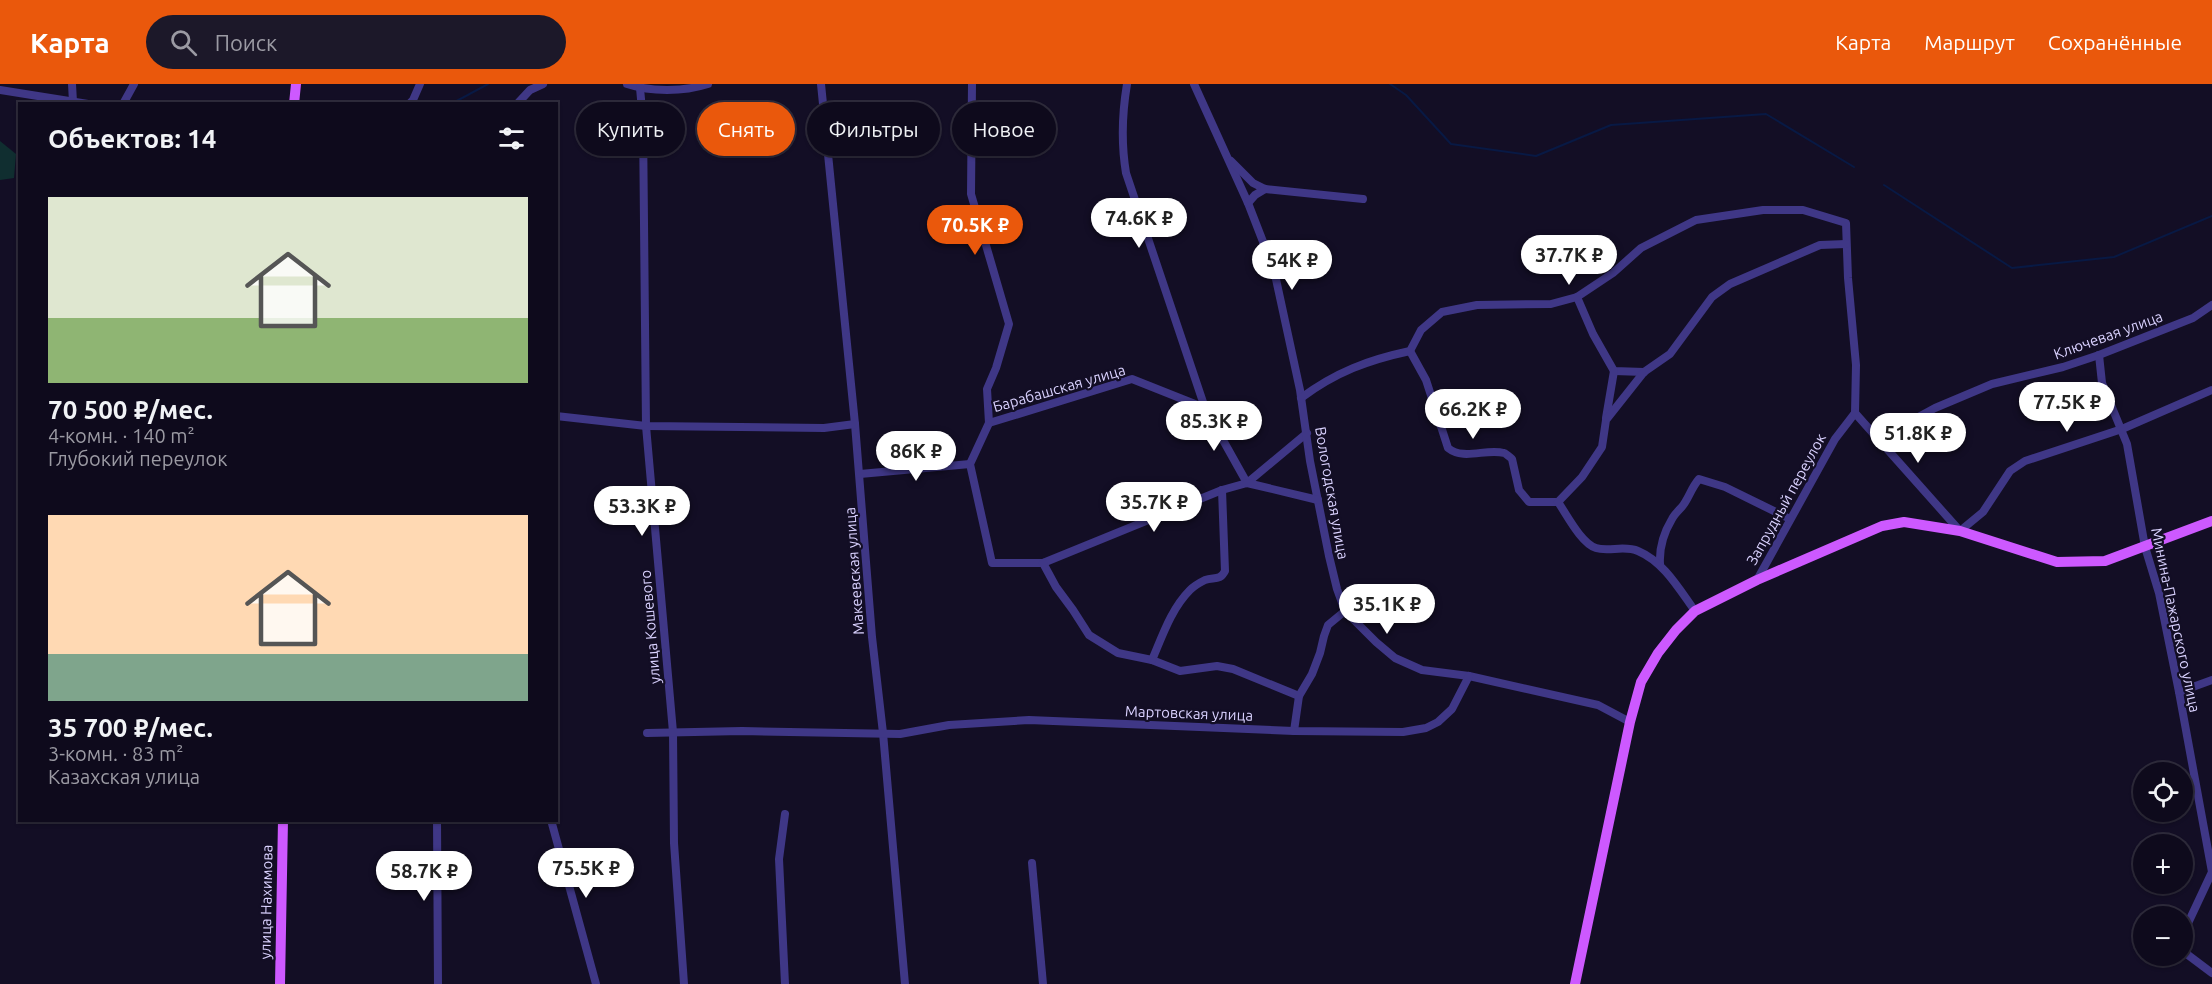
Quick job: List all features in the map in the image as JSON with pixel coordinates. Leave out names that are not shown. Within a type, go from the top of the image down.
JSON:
[{"type":"main road","points":[[294,102],[296,84]]},
{"type":"main road","points":[[1575,984],[1630,723],[1641,682],[1658,653],[1695,611],[1757,579],[1882,526],[1904,522],[1960,531],[2057,562],[2104,561],[2212,521]]},
{"type":"main road","name":"улица Нахимова","points":[[280,984],[283,822]]},
{"type":"street","points":[[0,90],[73,102],[72,84]]},
{"type":"street","points":[[124,102],[134,84]]},
{"type":"street","points":[[411,102],[420,84]]},
{"type":"street","points":[[519,102],[530,90],[543,84]]},
{"type":"street","points":[[627,84],[640,88],[693,89],[708,84]]},
{"type":"street","points":[[820,84],[825,84]]},
{"type":"street","name":"Макеевская улица","points":[[820,84],[860,474],[872,637],[883,733],[905,984]]},
{"type":"street","points":[[972,84],[971,194],[1009,324],[987,389],[989,423]]},
{"type":"street","points":[[1127,84],[1122,112],[1126,173],[1205,408],[1247,483],[1318,500]]},
{"type":"street","name":"Вологодская улица","points":[[1194,84],[1248,203],[1274,270],[1301,398],[1318,500],[1337,590],[1345,611],[1395,658],[1422,670],[1469,676],[1598,705],[1630,723]]},
{"type":"street","name":"улица Кошевого","points":[[640,88],[643,121],[646,426],[673,732],[675,843],[684,984]]},
{"type":"street","points":[[1226,157],[1254,183],[1264,189],[1363,199]]},
{"type":"street","points":[[1248,203],[1264,189]]},
{"type":"street","points":[[1301,398],[1322,382],[1351,368],[1410,351],[1421,330],[1442,312],[1477,305],[1551,304],[1577,297],[1613,273],[1641,248],[1696,220],[1763,210],[1803,210],[1846,223],[1856,365],[1856,413],[1960,531],[1983,513],[2010,471],[2025,461],[2122,429],[2212,390]]},
{"type":"street","points":[[1606,420],[1644,372],[1671,354],[1712,297],[1730,284],[1820,245],[1846,244]]},
{"type":"street","points":[[1410,351],[1426,380],[1448,448],[1454,453],[1464,454],[1504,453],[1512,459],[1519,490],[1529,502],[1558,502],[1582,477],[1602,447],[1614,371],[1593,334],[1577,297]]},
{"type":"street","name":"Ключевая улица","points":[[1878,439],[1935,408],[1992,384],[2063,367],[2099,355],[2193,318],[2212,305]]},
{"type":"street","name":"Минина-Пажарского улица","points":[[2099,355],[2102,383],[2127,444],[2145,547],[2159,593],[2179,692],[2212,872],[2193,913]]},
{"type":"street","points":[[1614,371],[1644,372]]},
{"type":"street","name":"Барабашская улица","points":[[970,464],[989,423],[1132,379],[1205,408]]},
{"type":"street","name":"Запрудный переулок","points":[[1757,579],[1835,439],[1856,413]]},
{"type":"street","points":[[558,416],[646,426],[824,428],[855,424]]},
{"type":"street","points":[[860,474],[970,464],[992,562],[1043,563],[1222,490],[1247,483],[1307,433]]},
{"type":"street","points":[[1660,564],[1661,540],[1673,517],[1684,505],[1692,487],[1700,479],[1725,487],[1790,519]]},
{"type":"street","points":[[1152,660],[1171,616],[1190,590],[1206,580],[1216,580],[1222,577],[1225,571],[1222,490]]},
{"type":"street","points":[[1558,502],[1581,536],[1597,548],[1618,547],[1637,550],[1660,564],[1695,611]]},
{"type":"street","points":[[1043,563],[1056,587],[1089,635],[1118,653],[1152,660],[1180,671],[1217,666],[1233,669],[1299,696]]},
{"type":"street","points":[[1294,731],[1299,696],[1312,674],[1328,625],[1345,611]]},
{"type":"street","name":"Мартовская улица","points":[[647,733],[900,734],[949,724],[1029,720],[1294,731],[1403,732],[1426,728],[1438,722],[1452,709],[1469,676]]},
{"type":"street","points":[[2179,692],[2212,680]]},
{"type":"street","points":[[785,814],[779,860],[785,984]]},
{"type":"street","points":[[437,822],[438,984]]},
{"type":"street","points":[[552,822],[596,984]]},
{"type":"street","points":[[1032,863],[1043,984]]},
{"type":"street","points":[[2193,959],[2212,973]]},
{"type":"green space","points":[[0,141],[16,154],[14,178],[0,180]]},
{"type":"waterway","points":[[455,102],[488,84]]},
{"type":"waterway","points":[[1390,84],[1406,95],[1451,144],[1536,156],[1611,125],[1766,114],[1854,167]]},
{"type":"waterway","points":[[1884,185],[2012,268],[2114,257],[2212,216]]}]
